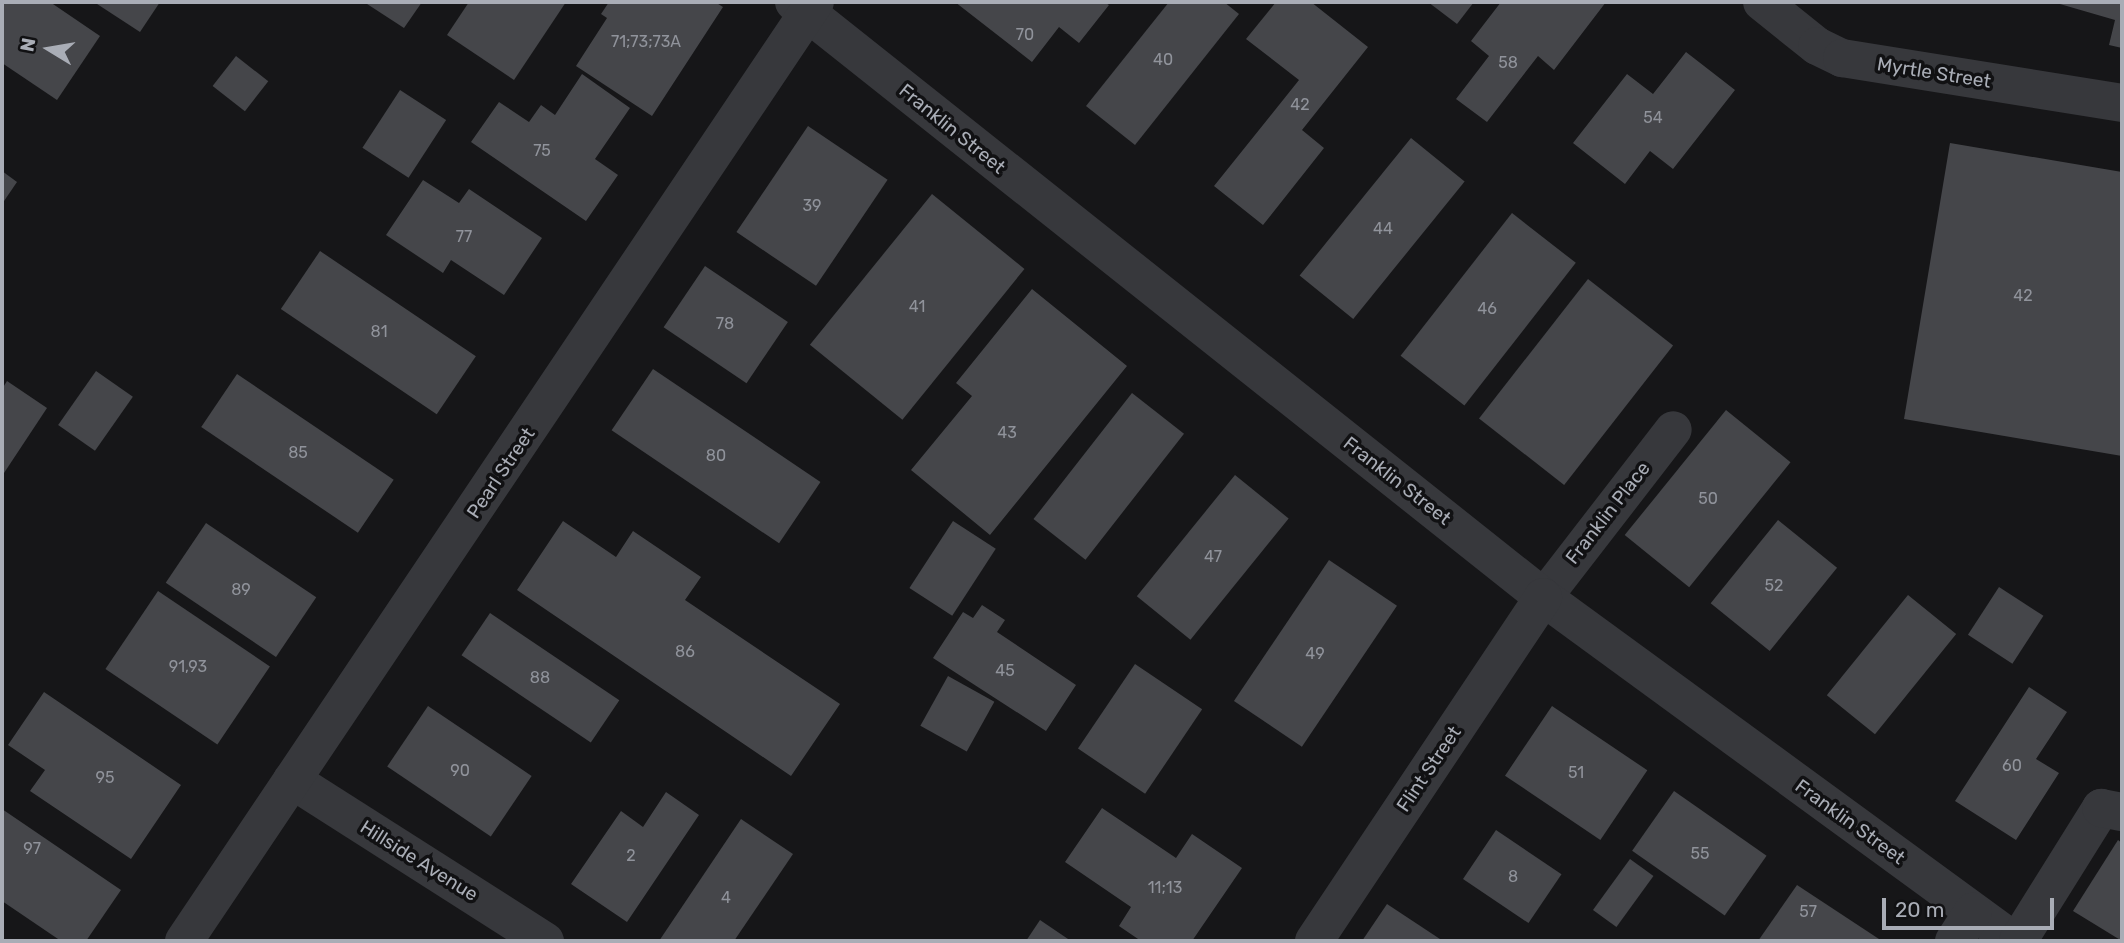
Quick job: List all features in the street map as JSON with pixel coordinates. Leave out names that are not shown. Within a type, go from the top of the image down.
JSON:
[{"type":"street","name":"Myrtle Street","points":[[1762,2],[1817,46],[1842,58],[2122,103]]},
{"type":"street","name":"Franklin Street","points":[[805,6],[1544,597],[1964,927],[2016,941]]},
{"type":"street","name":"Pearl Street","points":[[184,941],[805,6]]},
{"type":"street","name":"Franklin Place","points":[[1544,597],[1673,429]]},
{"type":"street","name":"Flint Street","points":[[1314,941],[1544,597]]},
{"type":"street","name":"Hillside Avenue","points":[[292,780],[545,941]]},
{"type":"street","points":[[2016,941],[2101,808],[2122,812]]},
{"type":"building","points":[[2,2],[50,2],[100,36],[57,100],[2,63]]},
{"type":"building","points":[[94,2],[160,2],[140,32]]},
{"type":"building","points":[[364,2],[422,2],[404,28]]},
{"type":"building","points":[[469,2],[566,2],[514,80],[447,35]]},
{"type":"building","points":[[609,2],[715,2],[723,7],[652,116],[576,66],[607,18],[601,14]]},
{"type":"building","points":[[955,2],[1104,2],[1109,5],[1079,43],[1059,27],[1032,62]]},
{"type":"building","points":[[1169,2],[1224,2],[1239,14],[1135,145],[1086,106]]},
{"type":"building","points":[[1276,2],[1311,2],[1368,47],[1302,130],[1324,148],[1263,225],[1214,186],[1299,80],[1246,39]]},
{"type":"building","points":[[1428,2],[1474,2],[1457,24]]},
{"type":"building","points":[[1501,2],[1606,2],[1554,70],[1538,56],[1487,122],[1456,99],[1489,56],[1471,41]]},
{"type":"building","points":[[2053,2],[2122,2],[2122,48],[2109,45],[2115,20]]},
{"type":"building","points":[[1686,52],[1735,90],[1673,169],[1650,151],[1625,184],[1573,143],[1627,74],[1653,94]]},
{"type":"building","points":[[236,56],[268,81],[245,111],[213,86]]},
{"type":"building","points":[[582,74],[630,108],[595,159],[618,175],[586,221],[471,142],[499,102],[529,122],[541,105],[555,115]]},
{"type":"building","points":[[400,90],[446,120],[409,178],[362,148]]},
{"type":"building","points":[[808,126],[888,180],[816,286],[736,232]]},
{"type":"building","points":[[1411,138],[1465,181],[1353,319],[1300,276]]},
{"type":"building","points":[[1950,143],[2122,172],[2122,456],[1904,419]]},
{"type":"building","points":[[2,171],[17,182],[2,204]]},
{"type":"building","points":[[423,180],[459,203],[469,189],[542,238],[504,295],[451,260],[443,273],[386,235]]},
{"type":"building","points":[[932,194],[1024,269],[902,420],[810,345]]},
{"type":"building","points":[[1512,213],[1576,263],[1464,405],[1401,356]]},
{"type":"building","points":[[320,251],[476,356],[437,414],[281,309]]},
{"type":"building","points":[[705,266],[788,322],[747,383],[664,327]]},
{"type":"building","points":[[1588,279],[1673,345],[1564,485],[1479,418]]},
{"type":"building","points":[[1032,289],[1127,366],[990,535],[911,470],[972,396],[956,383]]},
{"type":"building","points":[[653,369],[820,482],[779,543],[612,430]]},
{"type":"building","points":[[96,371],[133,397],[95,451],[58,425]]},
{"type":"building","points":[[237,374],[394,480],[358,533],[201,427]]},
{"type":"building","points":[[7,381],[47,408],[4,473],[2,389]]},
{"type":"building","points":[[1132,393],[1184,434],[1086,560],[1033,519]]},
{"type":"building","points":[[1726,410],[1791,462],[1689,587],[1625,535]]},
{"type":"building","points":[[1235,475],[1289,518],[1190,640],[1137,596]]},
{"type":"building","points":[[1778,520],[1837,568],[1770,651],[1711,603]]},
{"type":"building","points":[[563,521],[616,557],[633,531],[701,577],[685,600],[840,704],[791,776],[517,590]]},
{"type":"building","points":[[953,521],[996,549],[952,616],[909,588]]},
{"type":"building","points":[[206,523],[316,597],[276,657],[166,583]]},
{"type":"building","points":[[1329,560],[1397,606],[1302,747],[1234,701]]},
{"type":"building","points":[[1999,587],[2043,616],[2012,664],[1968,635]]},
{"type":"building","points":[[158,591],[270,666],[217,744],[105,669]]},
{"type":"building","points":[[1908,595],[1956,634],[1875,734],[1827,695]]},
{"type":"building","points":[[982,605],[1005,620],[997,632],[1076,685],[1046,731],[933,658],[963,612],[973,618]]},
{"type":"building","points":[[490,613],[619,700],[591,743],[461,655]]},
{"type":"building","points":[[1135,664],[1202,709],[1145,794],[1078,749]]},
{"type":"building","points":[[948,676],[994,702],[967,752],[920,726]]},
{"type":"building","points":[[2029,687],[2067,712],[2036,759],[2059,773],[2016,840],[1955,801]]},
{"type":"building","points":[[44,692],[181,785],[131,859],[30,791],[45,770],[8,745]]},
{"type":"building","points":[[428,706],[532,776],[491,836],[387,767]]},
{"type":"building","points":[[1552,706],[1647,770],[1600,840],[1505,776]]},
{"type":"building","points":[[1674,791],[1767,856],[1725,916],[1632,851]]},
{"type":"building","points":[[666,792],[699,815],[627,922],[571,884],[621,811],[643,827]]},
{"type":"building","points":[[1102,808],[1176,858],[1192,834],[1242,868],[1192,941],[1141,941],[1119,926],[1131,907],[1065,862]]},
{"type":"building","points":[[2,809],[121,890],[86,941],[61,941],[2,901]]},
{"type":"building","points":[[741,819],[793,854],[734,941],[659,941]]},
{"type":"building","points":[[1496,830],[1561,874],[1529,923],[1463,879]]},
{"type":"building","points":[[2118,840],[2122,843],[2122,941],[2073,911]]},
{"type":"building","points":[[1630,859],[1653,876],[1616,927],[1593,910]]},
{"type":"building","points":[[1797,885],[1879,939],[1758,941]]},
{"type":"building","points":[[1387,904],[1443,941],[1362,941]]},
{"type":"building","points":[[1040,920],[1071,941],[1026,941]]}]
